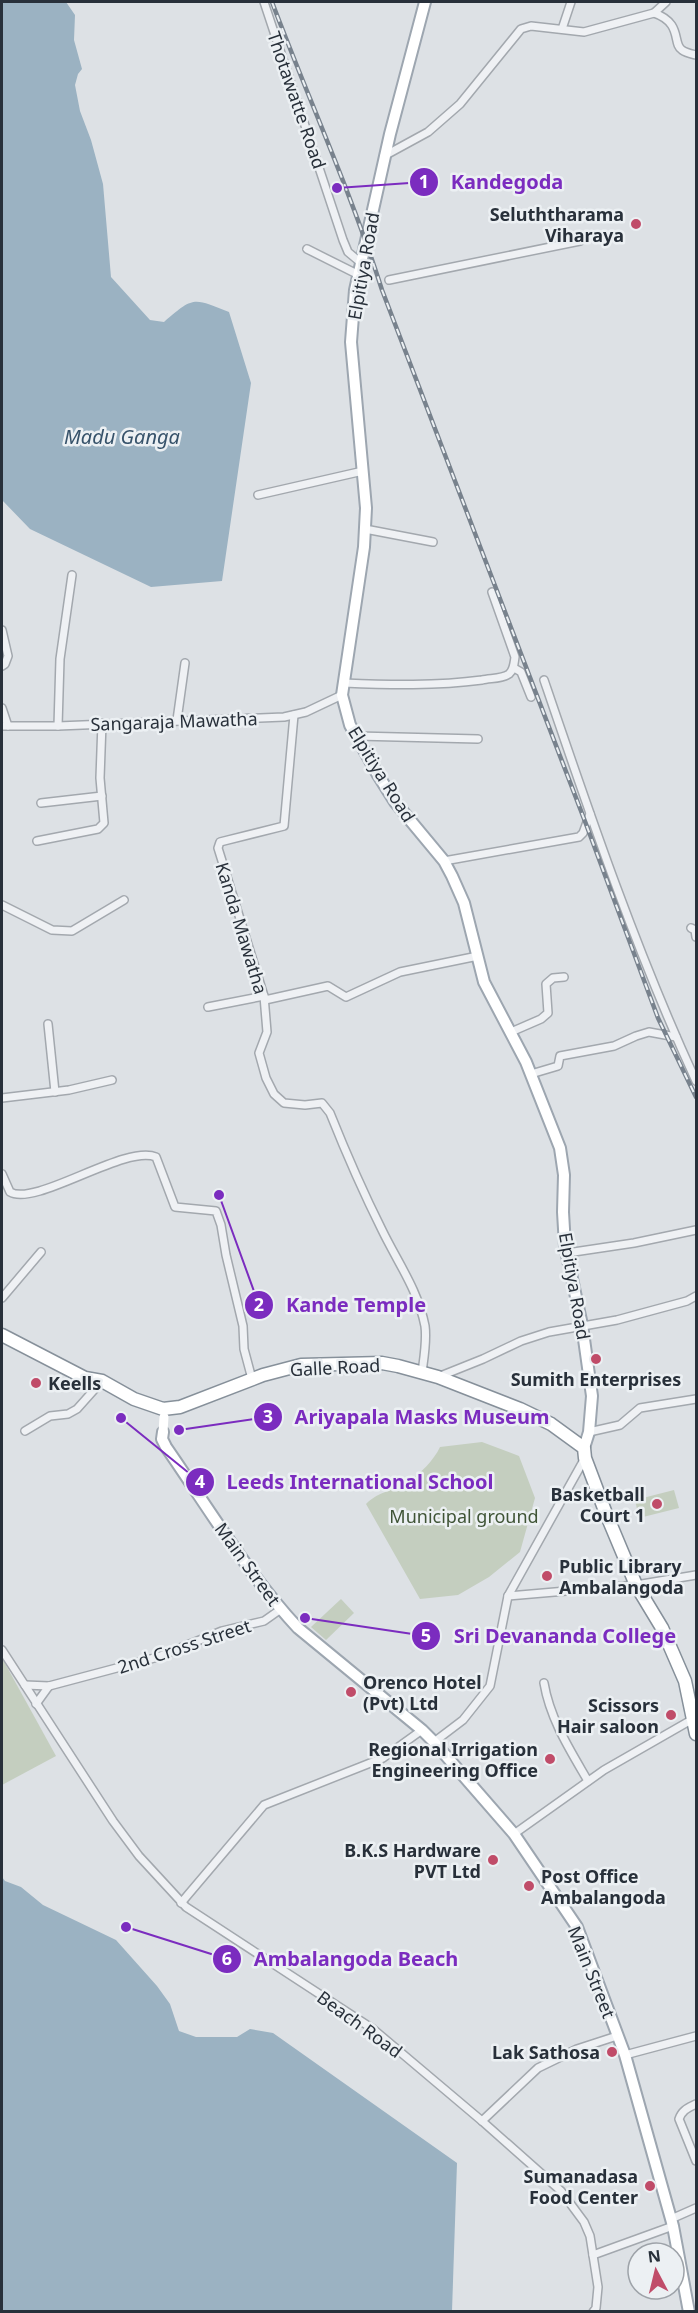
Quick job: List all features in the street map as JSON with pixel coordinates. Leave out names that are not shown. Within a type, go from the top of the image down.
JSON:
[{"type":"highway","name":"Galle Road","points":[[2,1335],[85,1378],[102,1381],[134,1399],[154,1407],[168,1409],[180,1407],[252,1379],[301,1365],[382,1363],[438,1377],[551,1424],[584,1453]]},
{"type":"highway","name":"Galle Road","points":[[134,1399],[139,1407],[153,1414],[164,1417],[176,1416],[222,1396],[229,1389]]},
{"type":"highway","points":[[584,1453],[636,1585],[672,1648],[685,1681],[695,1718],[696,1734]]},
{"type":"main road","name":"Elpitiya Road","points":[[425,2],[384,156],[357,274],[351,342],[363,471],[365,530],[360,587],[342,694],[344,708],[357,736],[395,802],[444,861],[464,903],[484,982],[512,1032],[560,1148],[564,1175],[563,1212],[567,1253],[582,1325],[592,1396],[589,1432],[584,1453]]},
{"type":"main road","name":"Main Street","points":[[163,1432],[162,1439],[166,1447],[244,1563],[281,1610],[298,1628],[434,1742],[514,1834],[577,1927],[625,2055],[672,2222],[689,2312]]},
{"type":"street","name":"Thotawatte Road","points":[[264,2],[343,240],[348,252],[360,262]]},
{"type":"street","points":[[562,29],[571,2]]},
{"type":"street","points":[[384,156],[428,132],[460,104],[521,29],[531,26],[584,32],[654,13],[666,2]]},
{"type":"street","points":[[654,13],[663,16],[670,23],[677,34],[679,47],[696,55]]},
{"type":"street","points":[[389,280],[580,241]]},
{"type":"street","points":[[308,249],[357,274]]},
{"type":"street","points":[[258,495],[363,471]]},
{"type":"street","points":[[365,530],[433,542]]},
{"type":"street","points":[[58,726],[60,658],[72,576]]},
{"type":"street","points":[[344,683],[409,685],[469,681],[509,674],[514,668],[515,657],[492,592]]},
{"type":"street","points":[[2,630],[8,656],[2,666]]},
{"type":"street","points":[[177,720],[184,663]]},
{"type":"street","points":[[514,668],[521,672],[531,697]]},
{"type":"street","points":[[544,680],[590,814],[661,1004],[696,1081]]},
{"type":"street","name":"Sangaraja Mawatha","points":[[5,726],[58,726],[294,715],[342,694]]},
{"type":"street","points":[[2,708],[5,726]]},
{"type":"street","name":"Kanda Mawatha","points":[[294,715],[284,826],[220,842],[218,848],[264,998],[267,1032],[259,1053],[266,1078],[274,1094],[284,1103],[305,1105],[322,1103],[330,1113],[362,1189],[410,1279],[417,1298],[425,1328],[422,1372]]},
{"type":"street","points":[[37,841],[98,829],[104,824],[100,778],[102,723]]},
{"type":"street","points":[[357,736],[478,739]]},
{"type":"street","points":[[41,802],[102,796]]},
{"type":"street","points":[[444,861],[579,837],[583,833],[590,814]]},
{"type":"street","points":[[2,905],[52,930],[72,931],[89,923],[124,900]]},
{"type":"street","points":[[691,928],[695,930],[696,937]]},
{"type":"street","points":[[208,1007],[328,986],[346,997],[400,972],[477,956]]},
{"type":"street","points":[[512,1032],[541,1019],[548,1013],[546,984],[553,978],[564,977]]},
{"type":"street","points":[[48,1024],[54,1092]]},
{"type":"street","points":[[531,1074],[558,1066],[560,1056],[614,1046],[642,1034],[657,1032],[676,1037]]},
{"type":"street","points":[[2,1098],[54,1092],[112,1080]]},
{"type":"street","points":[[2,1174],[10,1192],[20,1195],[75,1179],[138,1155],[149,1154],[156,1157],[175,1207],[216,1211],[243,1326],[243,1349],[252,1379]]},
{"type":"street","points":[[567,1253],[634,1243],[696,1230]]},
{"type":"street","points":[[2,1298],[41,1252]]},
{"type":"street","points":[[438,1377],[521,1341],[549,1332],[617,1320],[687,1301],[696,1296]]},
{"type":"street","points":[[25,1431],[50,1416],[68,1414],[77,1409],[102,1381]]},
{"type":"street","points":[[589,1432],[620,1425],[640,1408],[696,1399]]},
{"type":"street","name":"Main Street","points":[[163,1432],[164,1417]]},
{"type":"street","points":[[434,1742],[464,1720],[490,1686],[508,1596],[584,1453]]},
{"type":"street","points":[[508,1596],[636,1585],[696,1575]]},
{"type":"street","name":"2nd Cross Street","points":[[25,1685],[49,1686],[158,1657],[222,1631],[264,1621],[281,1610]]},
{"type":"street","name":"Beach Road","points":[[2,1650],[113,1821],[139,1856],[182,1903],[373,2029],[482,2121],[561,2192],[584,2222],[590,2236],[598,2287],[596,2308],[593,2312]]},
{"type":"street","points":[[544,1683],[547,1699],[564,1739],[588,1781]]},
{"type":"street","points":[[36,1704],[49,1686]]},
{"type":"street","points":[[514,1834],[604,1770],[695,1718]]},
{"type":"street","points":[[182,1903],[264,1805],[383,1758],[422,1730]]},
{"type":"street","points":[[625,2055],[696,2036]]},
{"type":"street","points":[[482,2121],[538,2068],[577,2049],[617,2037]]},
{"type":"street","points":[[696,2104],[681,2113],[679,2119],[696,2161]]},
{"type":"street","points":[[592,2255],[672,2222],[696,2208]]},
{"type":"green space","name":"Municipal ground","points":[[482,1442],[519,1456],[535,1498],[520,1552],[489,1577],[458,1595],[420,1599],[366,1504],[376,1496],[413,1479],[430,1462],[440,1447]]},
{"type":"green space","name":"Basketball Court 1","points":[[674,1490],[679,1508],[639,1518],[635,1500]]},
{"type":"green space","points":[[341,1599],[354,1613],[326,1640],[311,1627]]},
{"type":"green space","points":[[2,1658],[56,1756],[2,1785]]},
{"type":"water","name":"Madu Ganga","points":[[2,2],[66,2],[75,15],[74,40],[82,69],[75,85],[80,111],[103,184],[111,277],[150,320],[164,322],[194,302],[208,304],[229,312],[251,383],[222,581],[151,587],[30,529],[2,500]]},
{"type":"water","points":[[2,1877],[5,1881],[21,1887],[43,1905],[116,1940],[170,2004],[179,2031],[196,2037],[237,2037],[250,2029],[273,2033],[457,2163],[452,2311],[2,2311]]},
{"type":"railway","points":[[272,2],[357,217],[382,290],[658,1018],[696,1097]]},
{"type":"place","name":"Kandegoda","points":[[337,188]]},
{"type":"place","name":"Seluththarama Viharaya","points":[[636,224]]},
{"type":"place","name":"Kande Temple","points":[[219,1195]]},
{"type":"place","name":"Sumith Enterprises","points":[[596,1359]]},
{"type":"place","name":"Keells","points":[[36,1383]]},
{"type":"place","name":"Leeds International School","points":[[121,1418]]},
{"type":"place","name":"Ariyapala Masks Museum","points":[[179,1430]]},
{"type":"place","name":"Basketball Court 1","points":[[657,1504]]},
{"type":"place","name":"Public Library Ambalangoda","points":[[547,1576]]},
{"type":"place","name":"Sri Devananda College","points":[[305,1618]]},
{"type":"place","name":"Orenco Hotel (Pvt) Ltd","points":[[351,1692]]},
{"type":"place","name":"Scissors Hair saloon","points":[[671,1715]]},
{"type":"place","name":"Regional Irrigation Engineering Office","points":[[550,1759]]},
{"type":"place","name":"B.K.S Hardware PVT Ltd","points":[[493,1860]]},
{"type":"place","name":"Post Office Ambalangoda","points":[[529,1886]]},
{"type":"place","name":"Ambalangoda Beach","points":[[126,1927]]},
{"type":"place","name":"Lak Sathosa","points":[[612,2052]]},
{"type":"place","name":"Sumanadasa Food Center","points":[[650,2186]]}]
